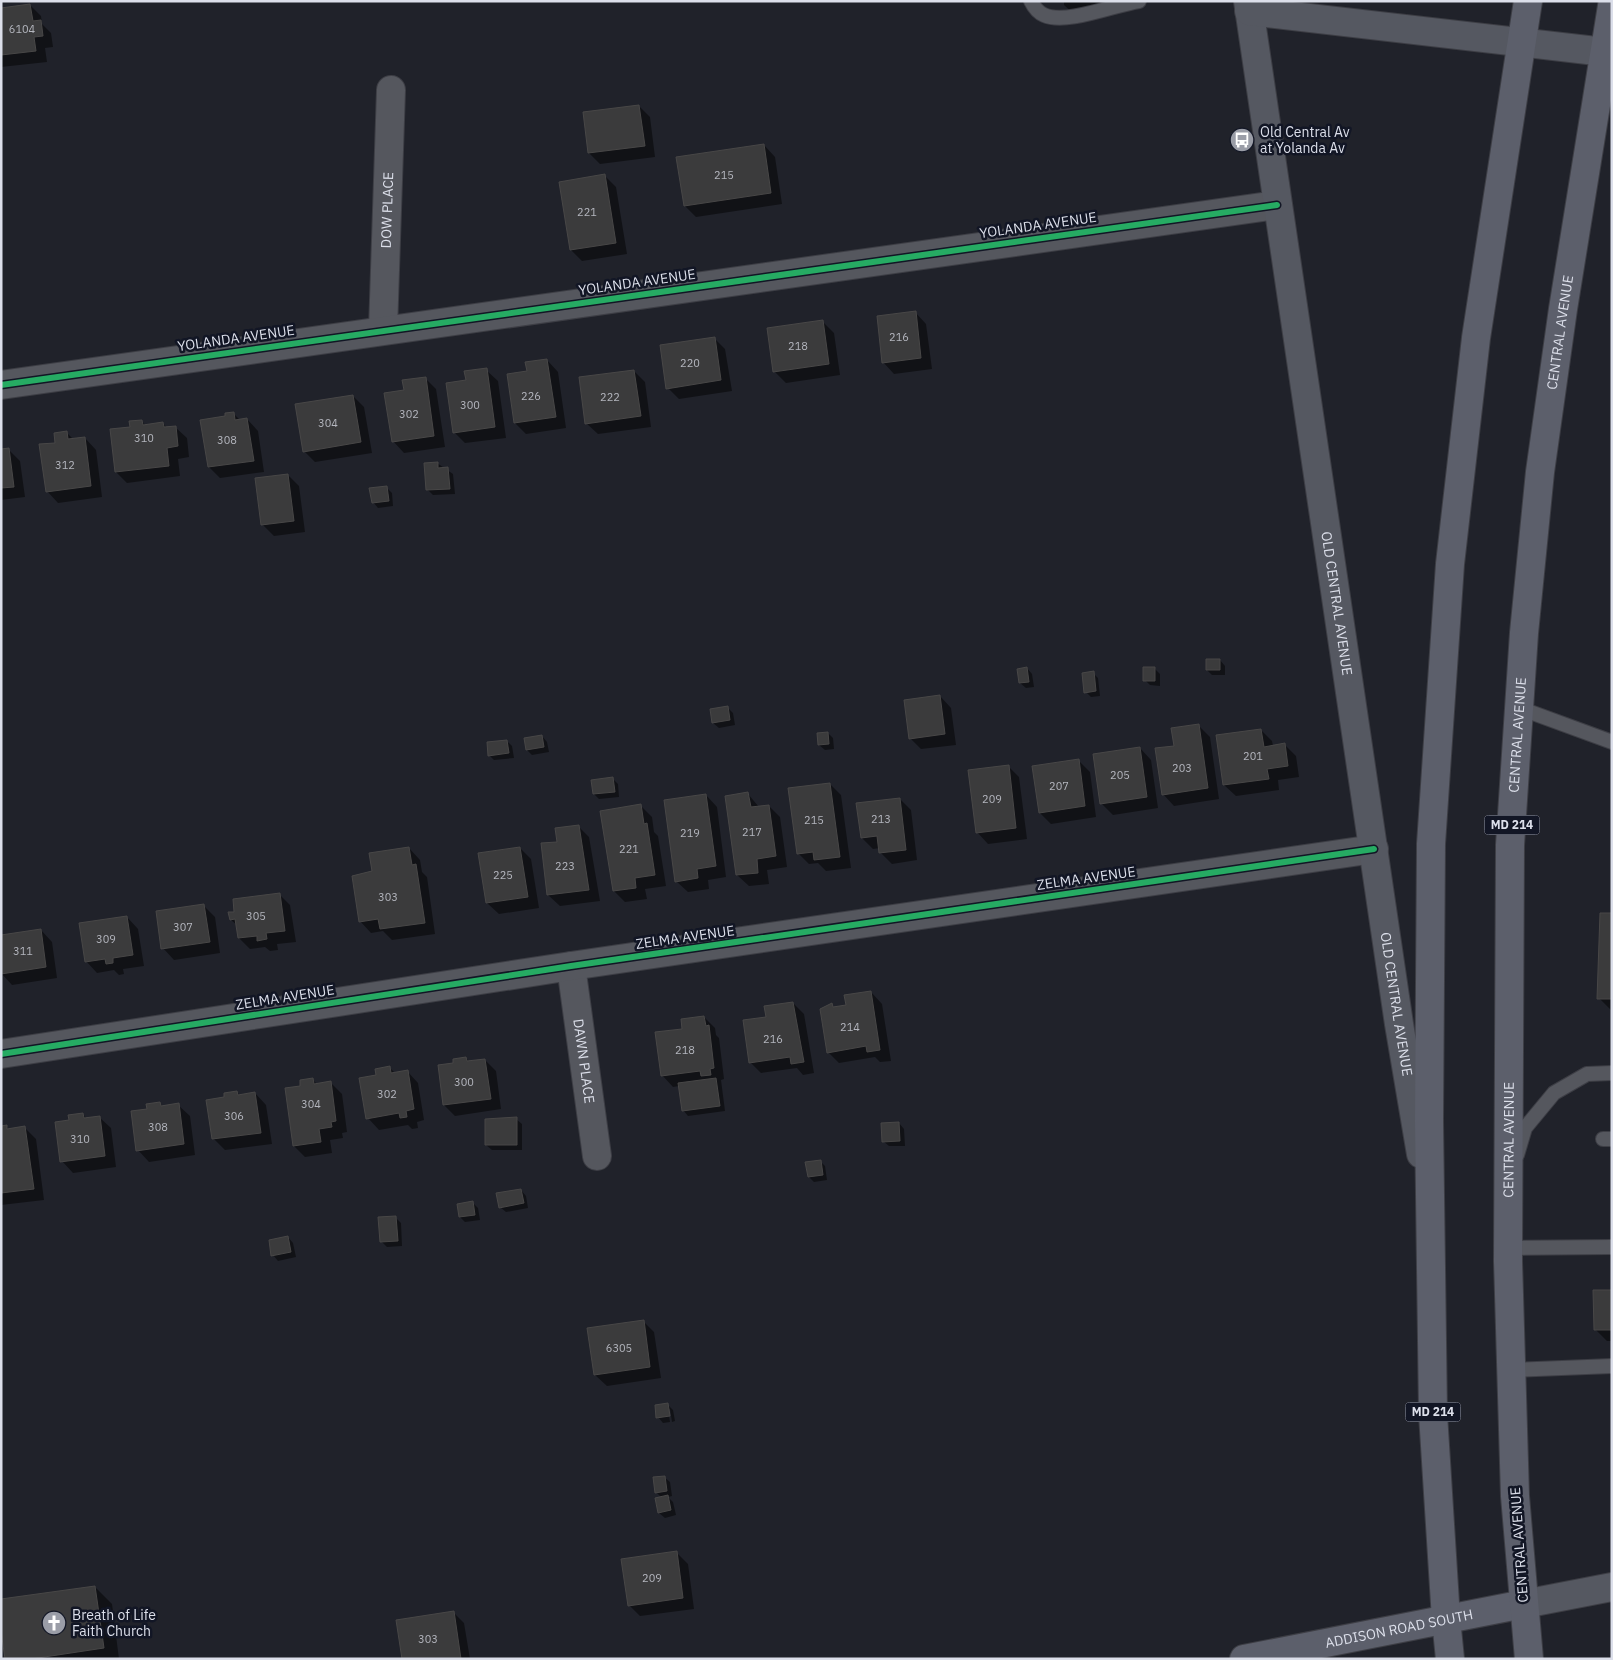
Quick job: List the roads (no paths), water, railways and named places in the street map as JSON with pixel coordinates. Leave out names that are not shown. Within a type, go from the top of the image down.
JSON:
[{"type":"main road","name":"MD 214","points":[[1450,1659],[1433,1414],[1430,1205],[1431,844],[1450,564],[1476,338],[1520,42],[1528,1]]},
{"type":"main road","points":[[1248,6],[1608,52]]},
{"type":"main road","name":"OLD CENTRAL AVENUE","points":[[1248,6],[1399,1024],[1430,1205]]},
{"type":"main road","name":"MD 214","points":[[1608,52],[1612,6]]},
{"type":"main road","name":"CENTRAL AVENUE","points":[[1529,1659],[1516,1506],[1508,1248],[1510,845],[1524,633],[1540,472],[1563,309],[1608,52]]},
{"type":"main road","points":[[1524,1604],[1612,1587]]},
{"type":"main road","name":"ADDISON ROAD SOUTH","points":[[1244,1659],[1524,1604]]},
{"type":"street","name":"DOW PLACE","points":[[383,330],[391,90]]},
{"type":"street","name":"YOLANDA AVENUE","points":[[1,385],[1277,204]]},
{"type":"street","name":"ZELMA AVENUE","points":[[1,1054],[571,966],[1374,849]]},
{"type":"street","name":"DAWN PLACE","points":[[571,966],[597,1156]]},
{"type":"lane","points":[[1031,1],[1036,10],[1052,18],[1079,15],[1139,1]]},
{"type":"lane","points":[[1519,708],[1612,742]]},
{"type":"lane","points":[[1507,1190],[1525,1128],[1554,1093],[1588,1074],[1612,1073]]},
{"type":"lane","points":[[1508,1248],[1612,1247]]},
{"type":"lane","points":[[1511,1370],[1612,1366]]},
{"type":"place","name":"Old Central Av at Yolanda Av","points":[[1242,140]]},
{"type":"place","name":"Breath of Life Faith Church","points":[[54,1623]]}]
